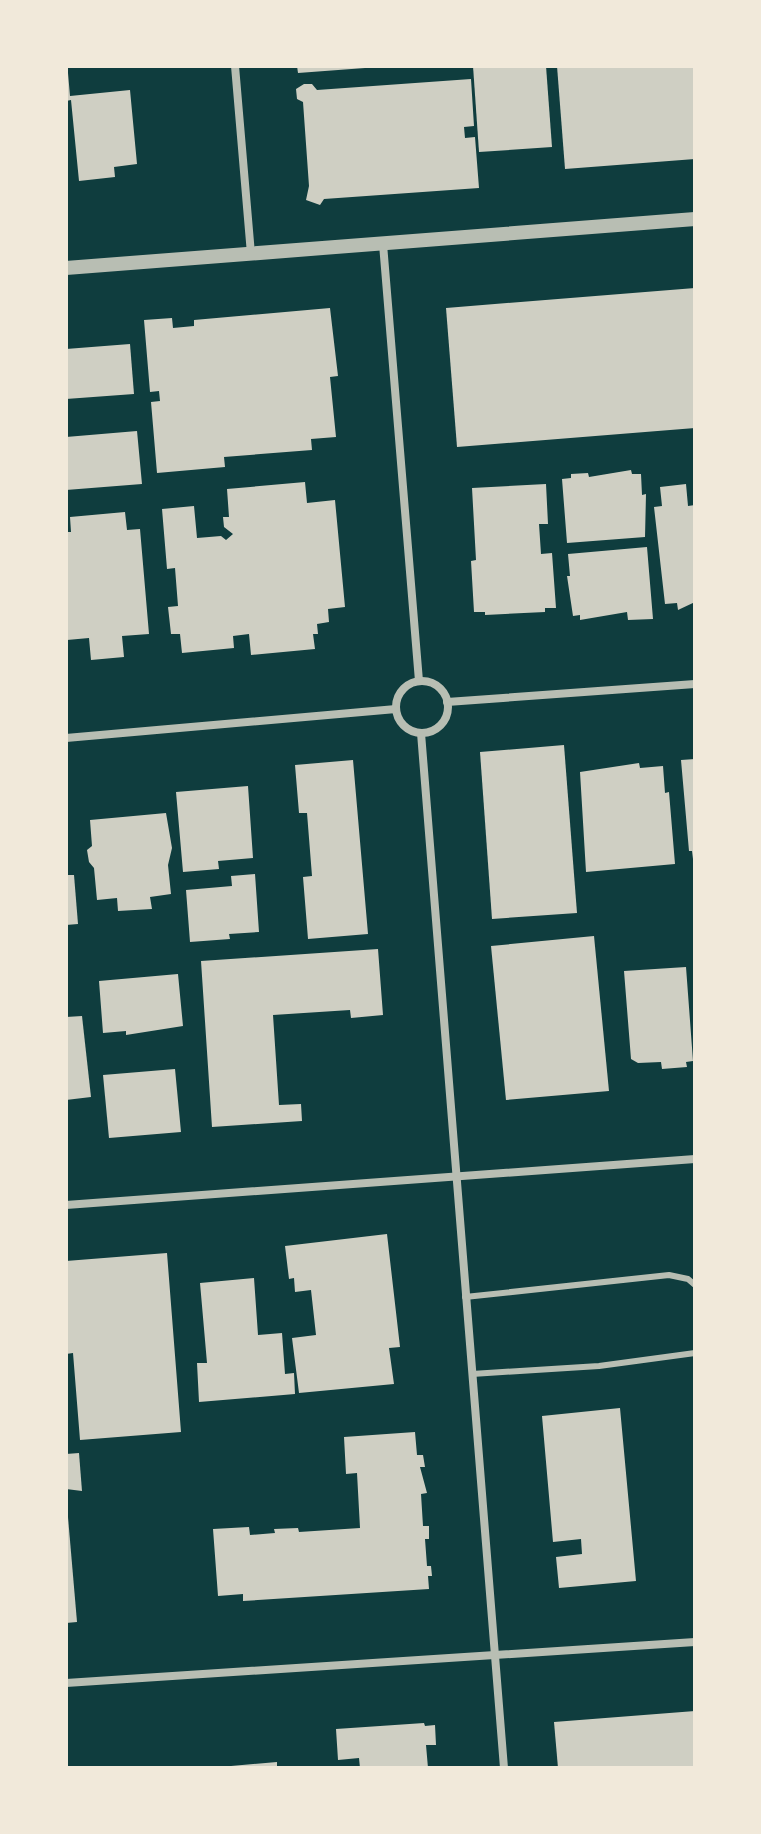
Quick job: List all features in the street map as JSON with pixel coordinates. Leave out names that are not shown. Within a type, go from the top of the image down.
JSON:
[{"type":"street","points":[[235,66],[251,254]]},
{"type":"street","points":[[66,268],[695,219]]},
{"type":"street","points":[[383,244],[419,681]]},
{"type":"street","points":[[419,681],[440,688],[447,702],[445,718],[440,725],[421,733],[403,725],[396,709],[401,691],[419,681]]},
{"type":"street","points":[[447,702],[695,684]]},
{"type":"street","points":[[66,738],[396,709]]},
{"type":"street","points":[[421,733],[504,1768]]},
{"type":"street","points":[[66,1205],[695,1159]]},
{"type":"street","points":[[66,1683],[695,1642]]},
{"type":"lane","points":[[465,1297],[669,1275],[688,1279],[695,1285]]},
{"type":"lane","points":[[472,1374],[599,1366],[695,1353]]},
{"type":"building","points":[[297,66],[365,66],[365,68],[298,73]]},
{"type":"building","points":[[473,66],[546,66],[552,147],[479,152]]},
{"type":"building","points":[[557,66],[695,66],[695,159],[565,169]]},
{"type":"building","points":[[68,73],[70,96],[130,90],[137,164],[114,167],[115,177],[79,181],[71,100],[66,101]]},
{"type":"building","points":[[471,79],[474,126],[464,127],[465,138],[475,137],[479,188],[324,199],[320,205],[306,200],[309,186],[303,102],[297,99],[296,89],[304,84],[312,84],[317,90]]},
{"type":"building","points":[[695,288],[695,428],[457,447],[446,308]]},
{"type":"building","points":[[330,308],[338,376],[330,377],[336,437],[311,439],[312,450],[224,457],[225,467],[157,473],[151,402],[160,401],[159,391],[150,392],[144,320],[172,318],[173,328],[194,326],[194,320]]},
{"type":"building","points":[[130,344],[134,394],[66,399],[66,349]]},
{"type":"building","points":[[137,431],[142,484],[66,490],[66,437]]},
{"type":"building","points":[[631,470],[632,474],[641,474],[642,495],[646,494],[645,537],[567,543],[562,479],[571,478],[571,474],[588,473],[589,477]]},
{"type":"building","points":[[305,482],[307,503],[335,500],[345,607],[328,609],[329,622],[317,624],[318,634],[313,634],[315,649],[251,655],[249,634],[233,636],[234,648],[182,653],[180,634],[171,634],[168,607],[178,606],[175,568],[167,569],[162,509],[194,506],[197,538],[221,536],[226,540],[233,534],[224,527],[223,517],[229,517],[227,489]]},
{"type":"building","points":[[546,484],[548,524],[539,524],[541,554],[552,553],[556,608],[545,608],[545,612],[485,615],[485,612],[474,612],[471,561],[476,560],[472,488]]},
{"type":"building","points":[[686,484],[688,506],[695,505],[695,602],[678,610],[677,603],[665,604],[654,507],[662,506],[660,487]]},
{"type":"building","points":[[125,512],[127,530],[140,529],[149,634],[122,636],[124,657],[91,660],[89,638],[67,640],[66,532],[71,532],[70,517]]},
{"type":"building","points":[[647,547],[653,619],[628,620],[627,612],[580,620],[580,615],[573,616],[567,576],[570,576],[568,554]]},
{"type":"building","points":[[564,745],[577,913],[492,919],[480,752]]},
{"type":"building","points":[[695,759],[693,859],[692,851],[689,851],[681,760]]},
{"type":"building","points":[[353,760],[368,934],[308,939],[303,877],[312,876],[307,813],[299,813],[295,765]]},
{"type":"building","points":[[639,763],[640,768],[663,766],[665,793],[669,792],[675,864],[586,872],[580,772]]},
{"type":"building","points":[[248,786],[253,858],[218,861],[219,869],[183,872],[176,792]]},
{"type":"building","points":[[166,813],[172,848],[168,865],[171,894],[150,897],[152,909],[118,911],[117,898],[97,900],[94,868],[89,862],[87,850],[92,846],[90,820]]},
{"type":"building","points":[[255,874],[259,932],[229,934],[230,939],[190,942],[186,890],[232,886],[231,876]]},
{"type":"building","points":[[66,875],[74,875],[78,924],[66,925]]},
{"type":"building","points":[[594,936],[609,1091],[506,1100],[491,946]]},
{"type":"building","points":[[378,949],[383,1015],[351,1018],[350,1010],[273,1015],[279,1105],[301,1104],[302,1121],[212,1127],[201,961]]},
{"type":"building","points":[[686,967],[693,1061],[686,1062],[687,1067],[662,1069],[661,1062],[638,1063],[631,1059],[624,971]]},
{"type":"building","points":[[178,974],[183,1026],[126,1035],[126,1031],[103,1033],[99,981]]},
{"type":"building","points":[[82,1016],[91,1097],[66,1100],[66,1017]]},
{"type":"building","points":[[175,1069],[181,1132],[109,1138],[103,1075]]},
{"type":"building","points":[[387,1234],[400,1347],[389,1348],[394,1384],[299,1393],[292,1338],[316,1335],[311,1290],[295,1292],[294,1278],[289,1279],[285,1246]]},
{"type":"building","points":[[167,1253],[181,1432],[80,1440],[73,1353],[66,1354],[66,1261]]},
{"type":"building","points":[[254,1278],[258,1335],[282,1333],[285,1374],[294,1373],[295,1394],[199,1402],[197,1363],[207,1363],[200,1283]]},
{"type":"building","points":[[620,1408],[636,1581],[559,1588],[556,1557],[582,1554],[581,1539],[553,1542],[542,1416]]},
{"type":"building","points":[[415,1432],[417,1455],[423,1455],[425,1467],[420,1467],[427,1493],[421,1494],[423,1526],[429,1526],[429,1539],[425,1539],[427,1566],[431,1566],[432,1576],[428,1576],[429,1589],[243,1601],[243,1594],[218,1596],[213,1529],[249,1527],[250,1535],[275,1533],[274,1529],[298,1528],[299,1532],[360,1528],[357,1473],[346,1474],[344,1437]]},
{"type":"building","points":[[79,1453],[82,1491],[66,1489],[66,1454]]},
{"type":"building","points":[[66,1494],[77,1622],[66,1623]]},
{"type":"building","points":[[695,1711],[695,1768],[558,1768],[554,1722]]},
{"type":"building","points":[[424,1723],[425,1726],[435,1725],[436,1745],[426,1745],[428,1768],[360,1768],[359,1758],[338,1760],[336,1729]]},
{"type":"building","points":[[277,1762],[277,1768],[231,1768],[231,1766]]}]
